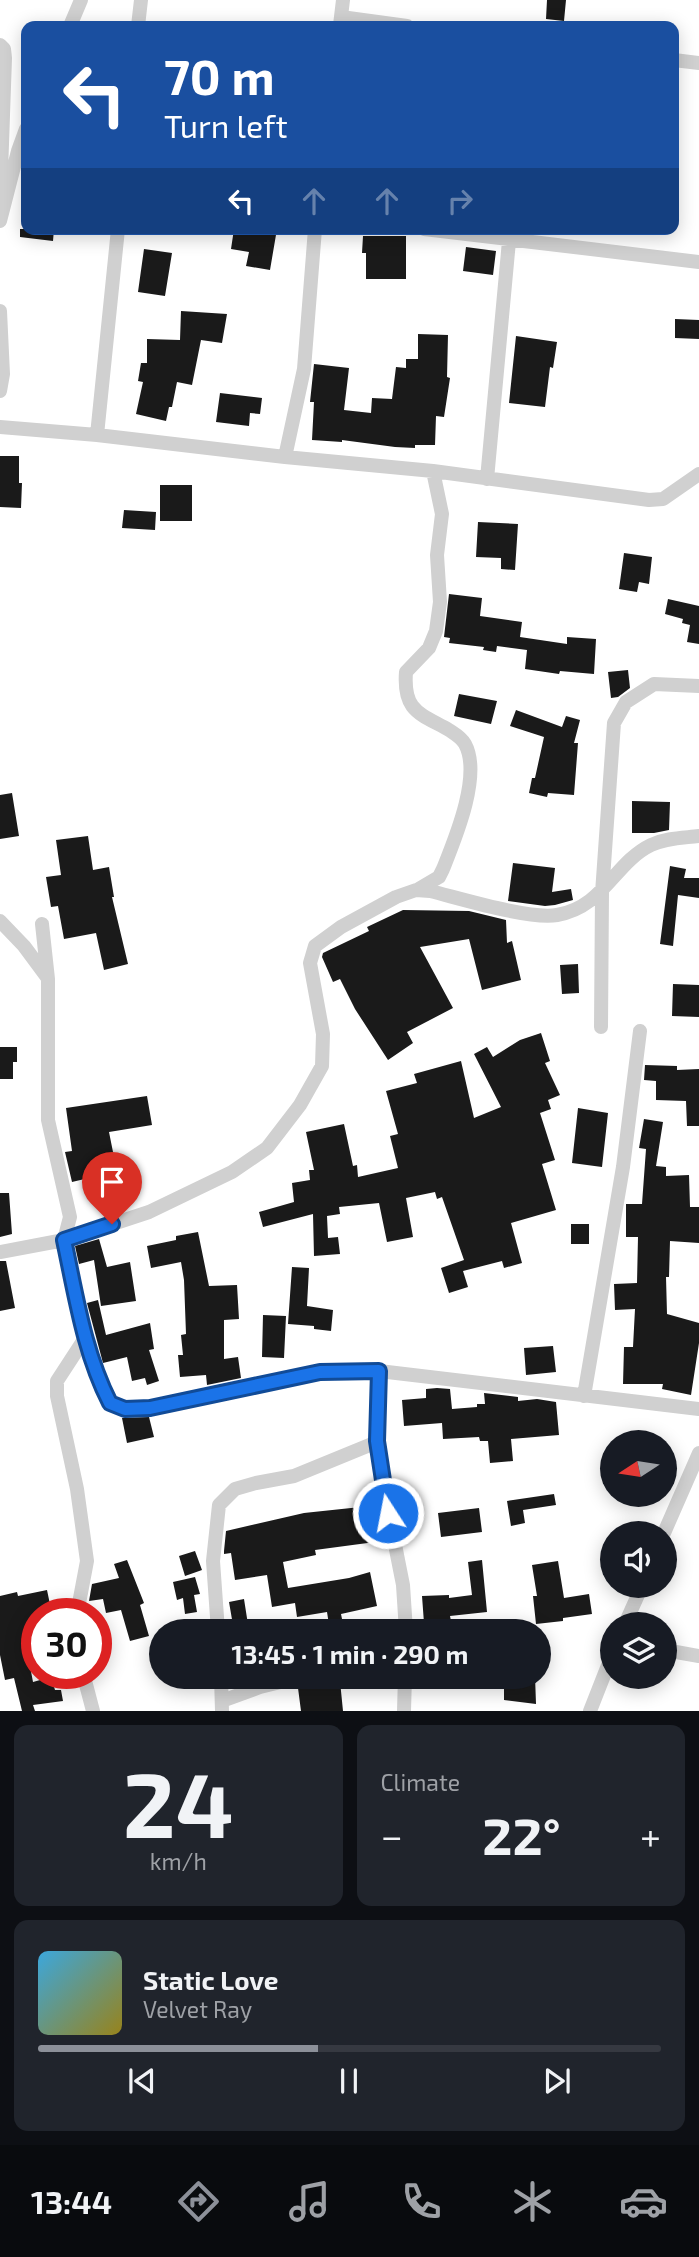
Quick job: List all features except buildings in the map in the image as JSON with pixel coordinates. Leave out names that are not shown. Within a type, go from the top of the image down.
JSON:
[{"type":"street","points":[[72,21],[81,0]]},
{"type":"street","points":[[139,21],[141,0]]},
{"type":"street","points":[[340,21],[342,0]]},
{"type":"street","points":[[0,45],[4,49],[5,58],[0,201]]},
{"type":"street","points":[[679,61],[699,63]]},
{"type":"street","points":[[0,221],[21,143]]},
{"type":"street","points":[[97,435],[117,235]]},
{"type":"street","points":[[285,457],[304,369],[315,235]]},
{"type":"street","points":[[466,235],[699,262]]},
{"type":"street","points":[[487,479],[509,241]]},
{"type":"street","points":[[0,311],[3,374],[0,391]]},
{"type":"street","points":[[0,427],[433,471],[649,500],[663,499],[699,474]]},
{"type":"street","points":[[0,1252],[64,1240],[149,1212],[232,1172],[268,1148],[300,1105],[322,1066],[323,1034],[310,963],[316,946],[352,921],[439,877],[469,790],[470,761],[466,746],[458,736],[417,712],[409,704],[404,689],[406,671],[429,648],[433,640],[440,602],[437,555],[442,514],[433,471]]},
{"type":"street","points":[[601,1027],[602,893],[614,723],[626,702],[654,684],[699,686]]},
{"type":"street","points":[[416,890],[545,916],[573,911],[602,893],[636,855],[651,845],[666,840],[699,836]]},
{"type":"street","points":[[0,922],[24,946],[48,979]]},
{"type":"street","points":[[42,924],[48,979],[48,1119],[69,1217],[64,1240],[85,1338],[98,1379],[110,1403],[125,1409],[150,1408],[320,1372],[379,1371],[699,1409]]},
{"type":"street","points":[[584,1396],[623,1167],[640,1031]]},
{"type":"street","points":[[80,1598],[87,1561],[77,1489],[57,1396],[57,1381],[85,1338]]},
{"type":"street","points":[[379,1371],[377,1441],[383,1489],[403,1585],[405,1619]]},
{"type":"street","points":[[217,1619],[213,1561],[219,1505],[235,1489],[294,1476],[377,1441]]},
{"type":"street","points":[[669,1521],[699,1453]]},
{"type":"street","points":[[677,1652],[699,1656]]},
{"type":"street","points":[[590,1711],[600,1685]]},
{"type":"street","points":[[87,1689],[93,1711]]},
{"type":"street","points":[[222,1706],[256,1689]]},
{"type":"route","points":[[112,1224],[64,1240],[85,1338],[98,1379],[110,1403],[125,1409],[150,1408],[320,1372],[379,1371],[377,1441],[388,1513]]}]
